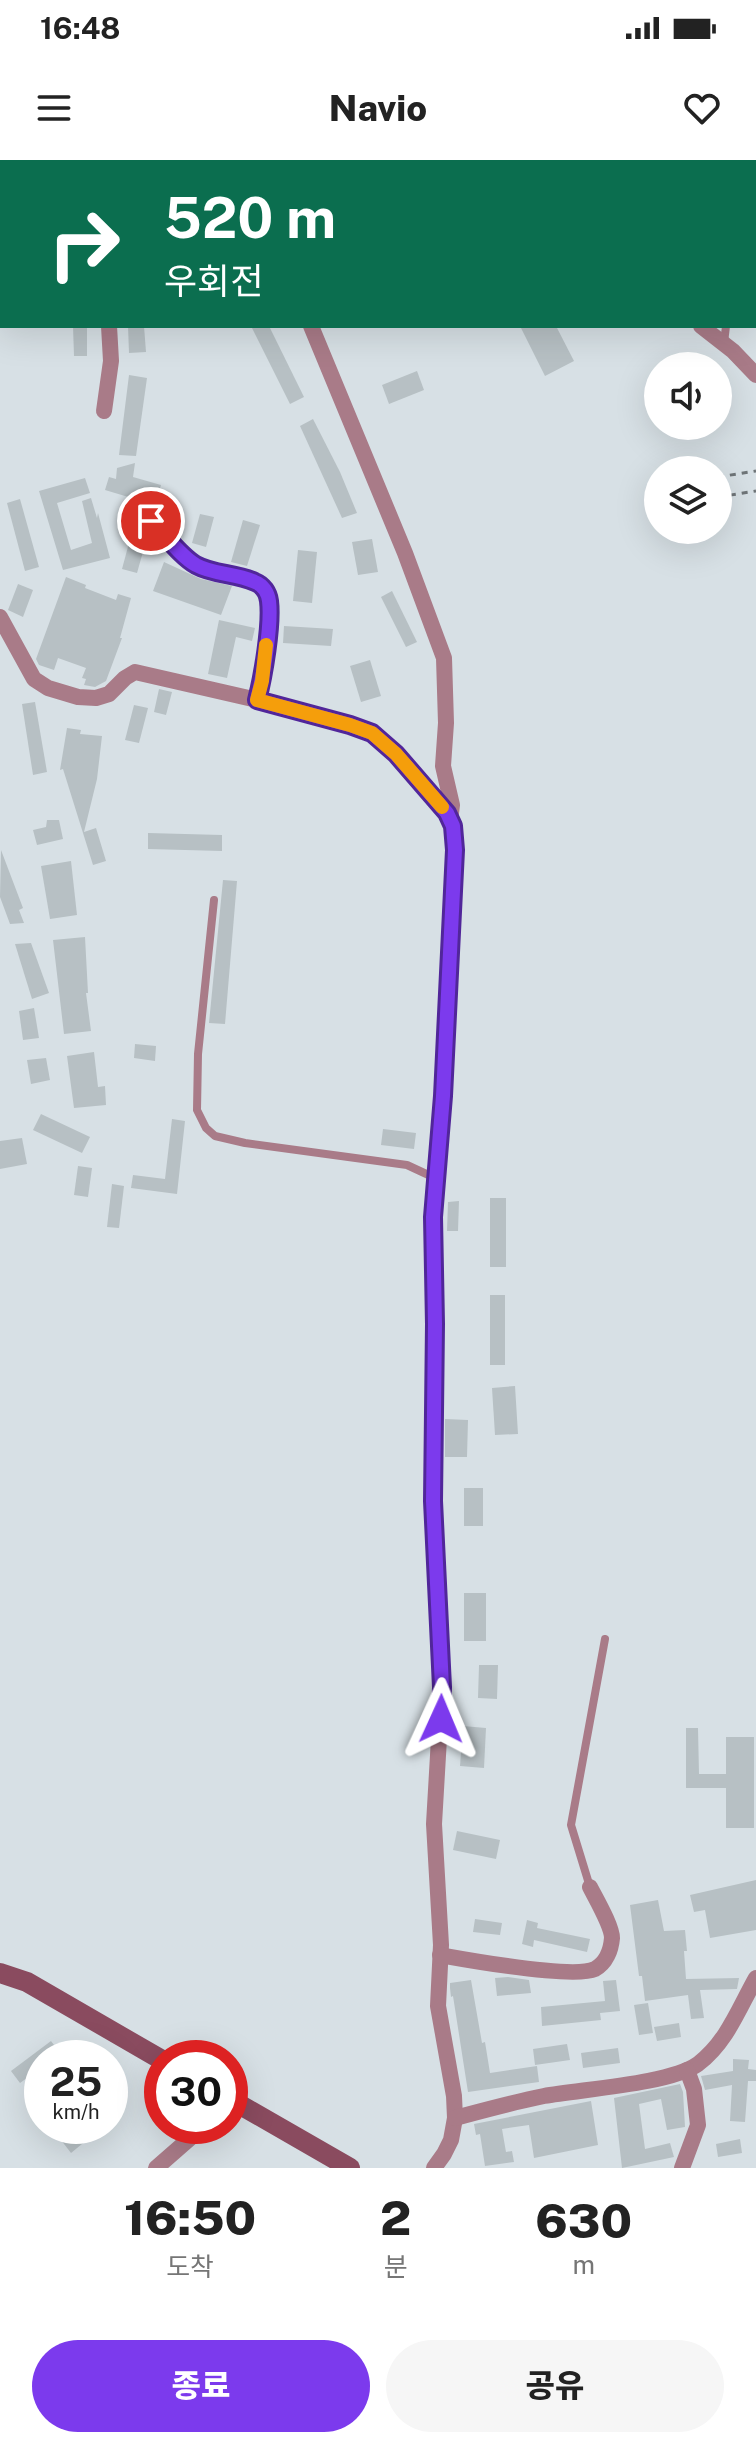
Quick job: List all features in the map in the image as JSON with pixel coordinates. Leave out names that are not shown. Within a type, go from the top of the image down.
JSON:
[{"type":"main road","points":[[0,1973],[27,1982],[144,2050]]},
{"type":"main road","points":[[248,2110],[350,2168]]},
{"type":"street","points":[[104,411],[111,361],[109,328]]},
{"type":"street","points":[[312,328],[399,539],[444,658],[446,723],[443,766],[452,805],[450,821]]},
{"type":"street","points":[[704,328],[756,375]]},
{"type":"street","points":[[136,515],[151,521],[197,565],[262,586],[269,602],[269,618],[257,700]]},
{"type":"street","points":[[0,617],[34,679],[48,688],[78,697],[96,698],[109,694],[135,672],[257,700],[372,733],[396,754],[447,813],[453,826],[455,850],[443,1096],[433,1217],[433,1501],[442,1687],[434,1824],[440,1955],[438,2006],[455,2118],[451,2140],[434,2168]]},
{"type":"street","points":[[440,1955],[550,1970],[581,1972],[596,1969],[608,1956],[612,1934],[590,1887]]},
{"type":"street","points":[[455,2118],[545,2096],[654,2079],[687,2070],[699,2063],[722,2039],[739,2014],[756,1978]]},
{"type":"street","points":[[682,2168],[698,2125],[694,2089],[687,2070]]},
{"type":"street","points":[[156,2168],[183,2144]]},
{"type":"lane","points":[[724,344],[726,328]]},
{"type":"lane","points":[[214,900],[198,1054],[197,1110],[206,1128],[215,1136],[245,1143],[407,1165],[435,1178]]},
{"type":"lane","points":[[590,1887],[571,1825],[605,1639]]},
{"type":"path","points":[[732,475],[756,471]]},
{"type":"path","points":[[732,495],[756,491]]},
{"type":"building","points":[[73,328],[87,328],[87,356],[74,356]]},
{"type":"building","points":[[128,328],[144,328],[146,352],[129,353]]},
{"type":"building","points":[[252,328],[270,328],[304,397],[290,404]]},
{"type":"building","points":[[521,328],[557,328],[574,361],[545,376]]},
{"type":"building","points":[[417,371],[424,390],[389,404],[382,385]]},
{"type":"building","points":[[129,375],[147,378],[136,456],[119,455]]},
{"type":"building","points":[[313,419],[357,513],[342,518],[300,426]]},
{"type":"building","points":[[135,463],[133,477],[161,485],[155,505],[105,490],[109,477],[116,479],[117,468]]},
{"type":"building","points":[[85,478],[90,493],[57,503],[71,550],[92,543],[82,501],[91,498],[110,558],[63,570],[39,491]]},
{"type":"building","points":[[20,499],[39,567],[25,571],[7,503]]},
{"type":"building","points":[[200,514],[214,517],[206,547],[192,543]]},
{"type":"building","points":[[243,520],[260,525],[247,566],[231,562]]},
{"type":"building","points":[[133,528],[148,534],[137,573],[122,569]]},
{"type":"building","points":[[372,539],[378,572],[358,575],[352,542]]},
{"type":"building","points":[[298,550],[317,552],[312,603],[293,601]]},
{"type":"building","points":[[164,562],[201,579],[232,586],[221,615],[153,591]]},
{"type":"building","points":[[66,577],[116,600],[118,594],[131,598],[122,638],[106,681],[95,687],[84,685],[86,679],[82,678],[86,668],[58,658],[54,670],[39,665],[36,659]]},
{"type":"building","points":[[18,584],[33,590],[23,617],[8,610]]},
{"type":"building","points":[[392,591],[417,642],[406,647],[381,597]]},
{"type":"building","points":[[219,620],[255,628],[252,641],[236,637],[227,678],[208,674]]},
{"type":"building","points":[[284,626],[333,629],[331,646],[283,643]]},
{"type":"building","points":[[370,660],[381,696],[361,702],[350,666]]},
{"type":"building","points":[[159,689],[172,692],[166,715],[154,712]]},
{"type":"building","points":[[35,702],[47,772],[33,775],[22,704]]},
{"type":"building","points":[[134,705],[148,708],[139,743],[125,740]]},
{"type":"building","points":[[67,728],[81,730],[80,734],[102,736],[97,779],[84,832],[96,828],[106,861],[93,865],[63,769],[60,770]]},
{"type":"building","points":[[47,820],[59,820],[63,839],[37,845],[33,830],[46,827]]},
{"type":"building","points":[[148,833],[222,835],[222,851],[148,849]]},
{"type":"building","points":[[1,850],[23,908],[19,910],[24,923],[10,924],[0,897]]},
{"type":"building","points":[[71,861],[77,915],[50,919],[41,866]]},
{"type":"building","points":[[223,880],[237,881],[225,1024],[209,1023]]},
{"type":"building","points":[[85,937],[86,993],[91,1031],[64,1034],[53,940]]},
{"type":"building","points":[[31,943],[49,993],[32,999],[15,944]]},
{"type":"building","points":[[34,1008],[39,1038],[23,1040],[19,1011]]},
{"type":"building","points":[[135,1044],[156,1046],[155,1061],[134,1058]]},
{"type":"building","points":[[94,1052],[98,1087],[105,1086],[106,1105],[74,1108],[67,1056]]},
{"type":"building","points":[[46,1058],[50,1080],[31,1084],[27,1060]]},
{"type":"building","points":[[41,1114],[90,1137],[82,1153],[33,1130]]},
{"type":"building","points":[[172,1119],[185,1121],[177,1194],[131,1188],[133,1175],[165,1179]]},
{"type":"building","points":[[383,1129],[416,1133],[414,1149],[381,1145]]},
{"type":"building","points":[[22,1138],[27,1164],[0,1169],[0,1141]]},
{"type":"building","points":[[78,1166],[92,1168],[88,1197],[74,1195]]},
{"type":"building","points":[[112,1184],[124,1186],[119,1228],[107,1227]]},
{"type":"building","points":[[490,1198],[506,1198],[506,1267],[490,1267]]},
{"type":"building","points":[[459,1201],[458,1231],[447,1231],[448,1202]]},
{"type":"building","points":[[490,1295],[505,1295],[505,1365],[490,1365]]},
{"type":"building","points":[[515,1386],[518,1434],[495,1435],[492,1388]]},
{"type":"building","points":[[445,1419],[468,1420],[467,1457],[445,1457]]},
{"type":"building","points":[[464,1488],[483,1488],[483,1526],[464,1526]]},
{"type":"building","points":[[464,1593],[486,1593],[486,1641],[464,1641]]},
{"type":"building","points":[[479,1665],[498,1665],[497,1699],[478,1698]]},
{"type":"building","points":[[463,1726],[486,1728],[484,1768],[460,1766]]},
{"type":"building","points":[[686,1728],[698,1728],[699,1774],[726,1774],[726,1737],[754,1737],[754,1828],[726,1828],[726,1788],[686,1788]]},
{"type":"building","points":[[457,1831],[500,1840],[496,1859],[453,1850]]},
{"type":"building","points":[[756,1880],[756,1930],[710,1938],[705,1910],[694,1912],[690,1895]]},
{"type":"building","points":[[658,1900],[664,1931],[685,1930],[686,1979],[739,1978],[737,1989],[700,1990],[704,2018],[691,2019],[688,1995],[645,2001],[630,1905]]},
{"type":"building","points":[[475,1919],[502,1923],[500,1935],[473,1932]]},
{"type":"building","points":[[527,1920],[538,1923],[537,1928],[590,1939],[587,1952],[534,1940],[533,1947],[522,1944]]},
{"type":"building","points":[[495,1978],[529,1980],[531,1993],[497,1996]]},
{"type":"building","points":[[471,1980],[490,2073],[537,2066],[539,2082],[468,2092],[450,1983]]},
{"type":"building","points":[[616,1980],[620,2011],[600,2013],[601,2020],[542,2026],[541,2007],[605,2001],[603,1981]]},
{"type":"building","points":[[648,2003],[653,2033],[639,2035],[634,2005]]},
{"type":"building","points":[[679,2023],[681,2037],[657,2041],[654,2027]]},
{"type":"building","points":[[567,2044],[570,2060],[535,2065],[533,2049]]},
{"type":"building","points":[[618,2048],[620,2063],[583,2068],[581,2053]]},
{"type":"building","points":[[733,2059],[749,2060],[748,2069],[756,2070],[756,2081],[748,2081],[745,2122],[730,2121],[732,2085],[705,2090],[701,2076],[733,2071]]},
{"type":"building","points":[[24,2061],[24,2080],[20,2083],[11,2071]]},
{"type":"building","points":[[680,2084],[685,2127],[667,2130],[661,2099],[639,2104],[645,2149],[670,2143],[674,2157],[622,2168],[614,2098]]},
{"type":"building","points":[[591,2101],[598,2145],[534,2158],[529,2125],[502,2129],[506,2152],[512,2151],[514,2162],[485,2166],[480,2134],[476,2135],[474,2124]]},
{"type":"building","points":[[740,2139],[742,2153],[718,2157],[716,2144]]},
{"type":"building","points":[[64,2144],[82,2144],[71,2153]]},
{"type":"slow traffic","points":[[266,645],[257,700],[372,733],[396,754],[442,807]]},
{"type":"route","points":[[151,521],[197,565],[255,582],[267,594],[269,618],[257,700],[372,733],[396,754],[447,813],[453,826],[455,850],[443,1096],[433,1217],[433,1501],[441,1719]]}]
